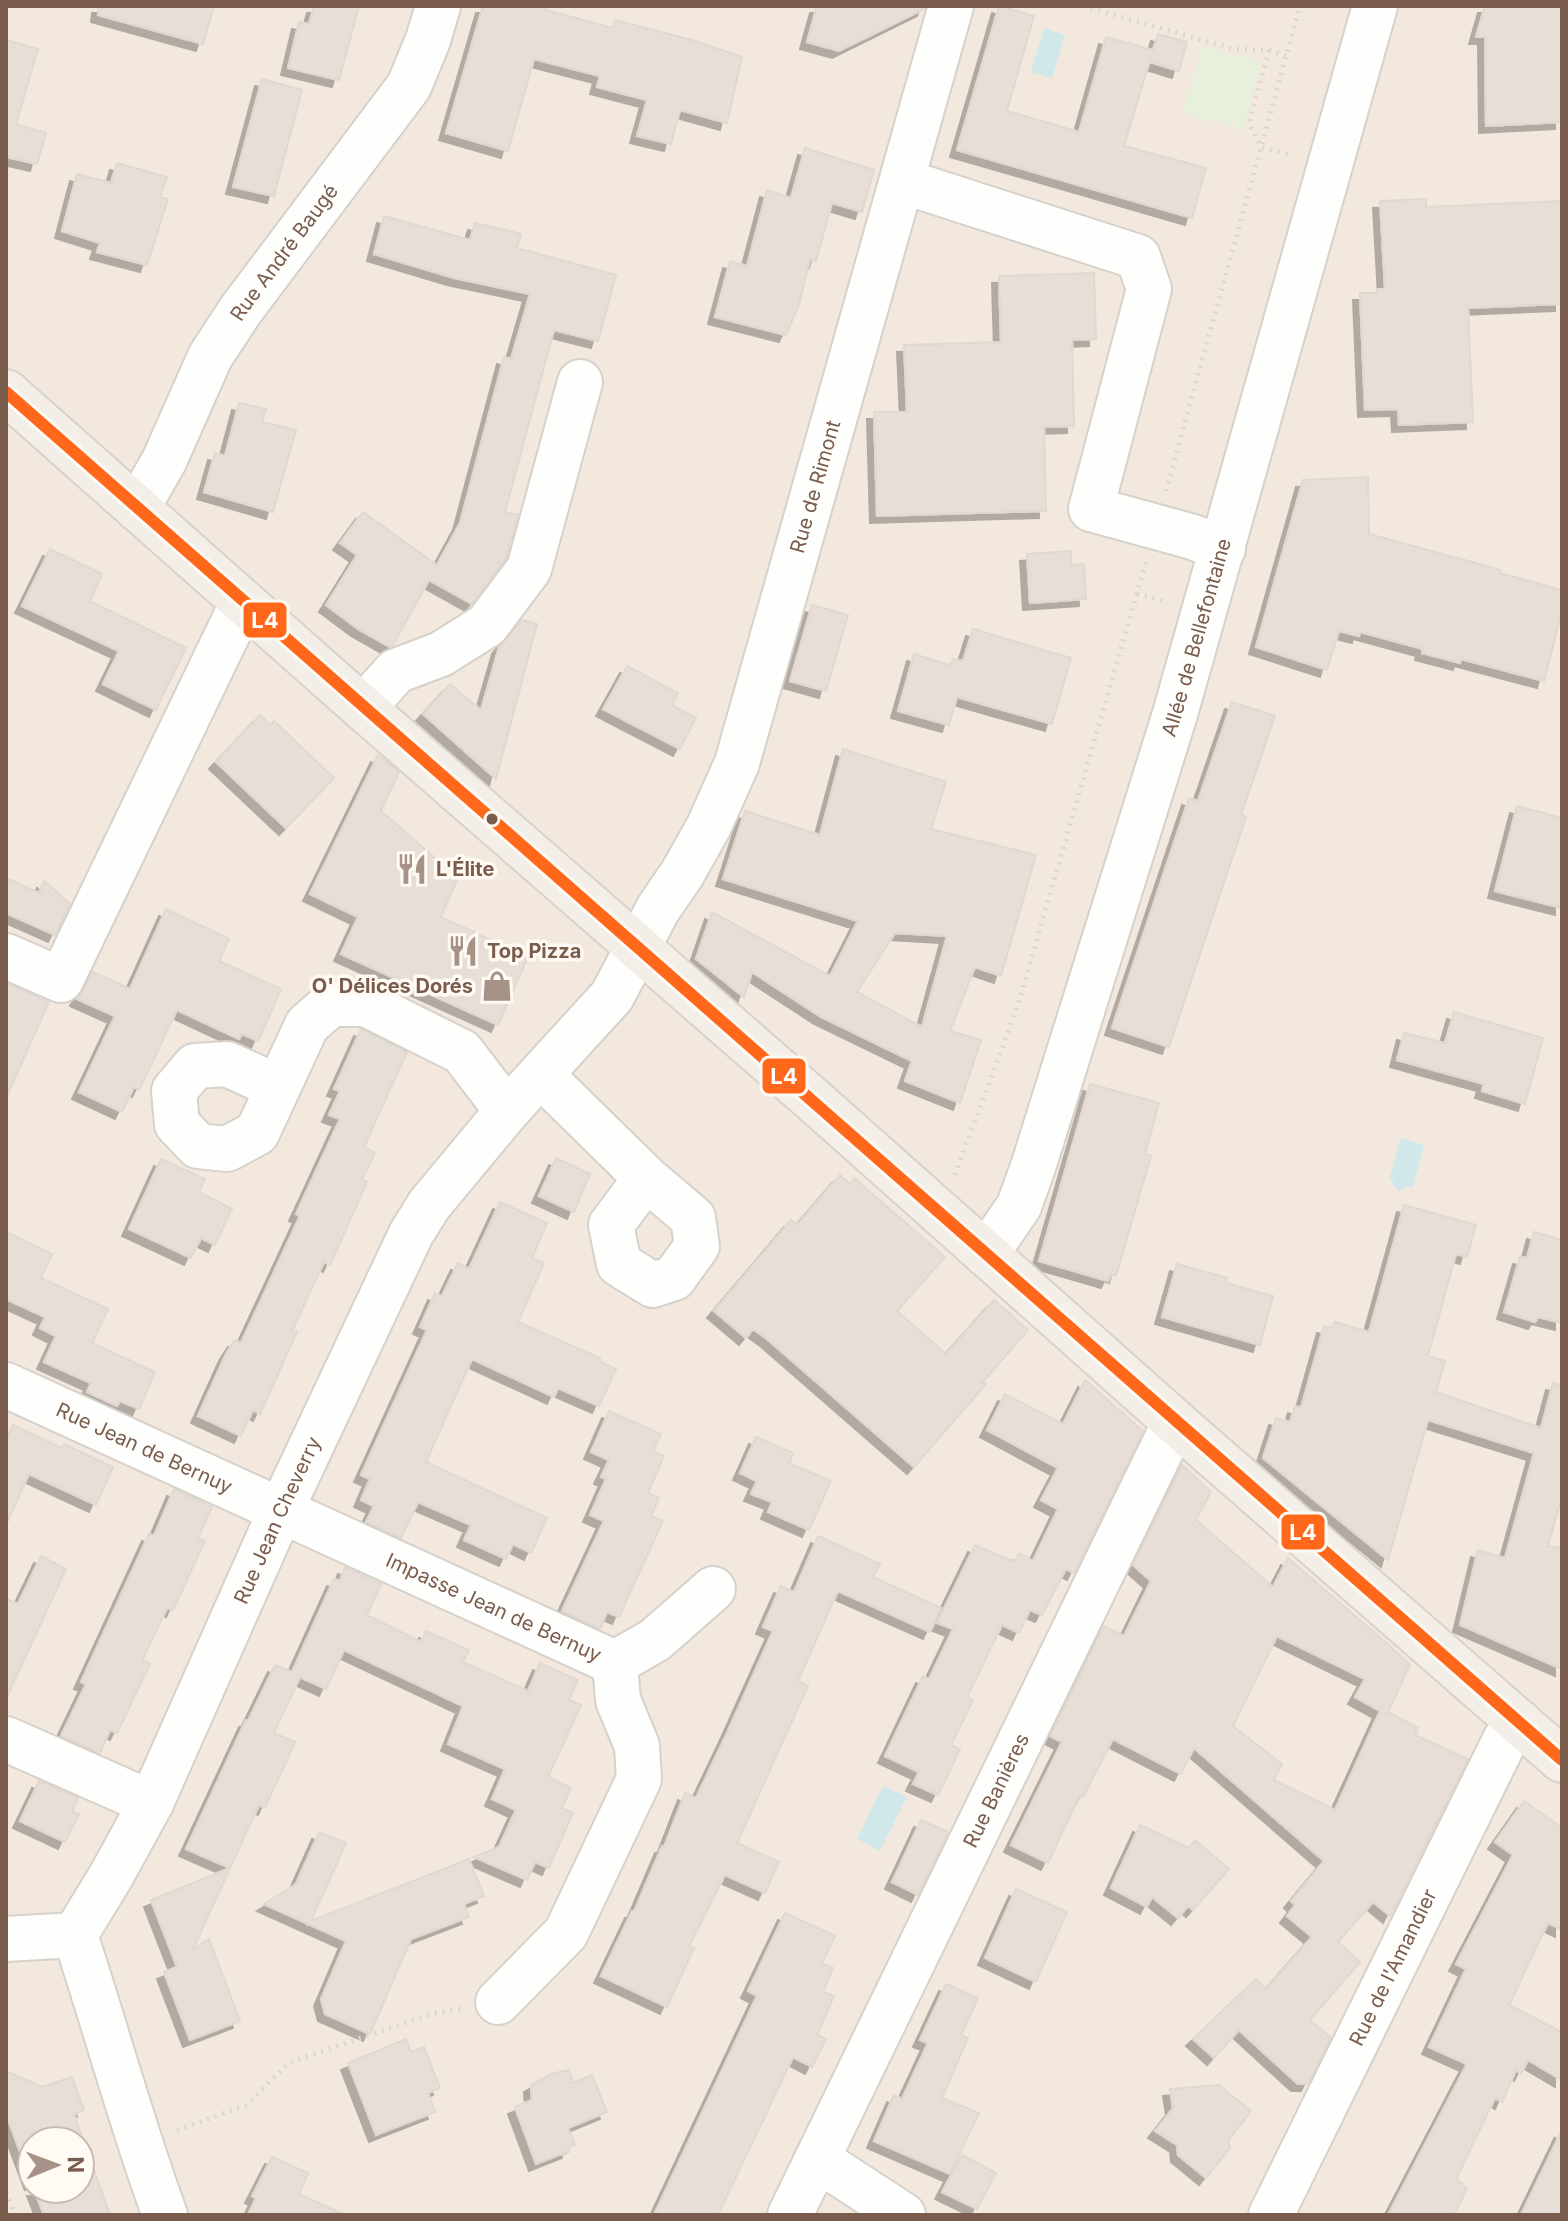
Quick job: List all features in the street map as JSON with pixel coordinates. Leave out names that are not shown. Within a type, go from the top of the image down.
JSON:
[{"type":"main road","points":[[6,392],[1562,1760]]},
{"type":"street","name":"Rue André Baugé","points":[[137,508],[164,461],[218,346],[240,311],[409,86],[438,6]]},
{"type":"street","name":"Rue de Rimont","points":[[637,948],[709,826],[737,763],[951,6]]},
{"type":"street","name":"Allée de Bellefontaine","points":[[986,1254],[1019,1206],[1034,1164],[1175,714],[1375,6]]},
{"type":"street","points":[[902,181],[1138,257],[1149,289],[1091,509],[1223,549]]},
{"type":"street","points":[[363,708],[396,671],[441,654],[487,625],[529,569],[580,382]]},
{"type":"street","points":[[6,956],[61,980],[243,602]]},
{"type":"street","name":"Rue Jean Cheverry","points":[[75,1935],[151,1803],[281,1510],[411,1234],[429,1205],[507,1111],[612,996],[637,948]]},
{"type":"street","points":[[278,1087],[307,1025],[331,1004],[366,1004],[462,1052],[507,1111]]},
{"type":"street","points":[[541,1075],[646,1178]]},
{"type":"street","name":"Rue Jean de Bernuy","points":[[6,1385],[281,1510]]},
{"type":"street","name":"Rue Banières","points":[[790,2215],[1175,1422]]},
{"type":"street","name":"Impasse Jean de Bernuy","points":[[281,1510],[615,1663],[618,1700],[637,1746],[639,1779],[566,1933],[498,2002]]},
{"type":"street","points":[[615,1663],[655,1640],[713,1589]]},
{"type":"street","name":"Rue de l'Amandier","points":[[1271,2215],[1505,1740],[1519,1722]]},
{"type":"street","points":[[6,1739],[151,1803]]},
{"type":"street","points":[[6,1939],[75,1935],[139,2144],[165,2215]]},
{"type":"street","points":[[817,2159],[903,2215]]},
{"type":"path","points":[[1083,6],[1234,49],[1269,50],[1286,56]]},
{"type":"path","points":[[940,1213],[1018,1005],[1156,527],[1300,6]]},
{"type":"path","points":[[1269,50],[1248,120],[1261,147],[1331,165]]},
{"type":"path","points":[[139,2144],[247,2105],[288,2063],[434,2013],[498,2002]]},
{"type":"path","points":[[6,2192],[15,2215]]},
{"type":"shaded area","points":[[6,6],[1562,6],[1562,2215],[6,2215]]},
{"type":"green space","points":[[1202,46],[1261,62],[1244,129],[1183,113]]},
{"type":"water","points":[[1044,28],[1065,35],[1052,78],[1031,72]]},
{"type":"water","points":[[1401,1138],[1424,1145],[1413,1187],[1399,1191],[1389,1180]]},
{"type":"water","points":[[883,1786],[907,1797],[880,1851],[857,1839]]},
{"type":"building","points":[[99,6],[214,6],[203,44],[98,15]]},
{"type":"building","points":[[314,6],[359,6],[339,80],[288,68],[299,22],[309,24]]},
{"type":"building","points":[[483,6],[548,6],[546,10],[613,28],[615,20],[742,57],[727,123],[680,110],[671,144],[637,136],[647,100],[597,87],[600,76],[534,59],[508,151],[446,133]]},
{"type":"building","points":[[817,6],[925,6],[839,51],[807,42]]},
{"type":"building","points":[[999,6],[1034,16],[1007,111],[1079,132],[1106,37],[1153,50],[1158,34],[1187,42],[1179,71],[1150,62],[1151,57],[1124,146],[1206,168],[1192,218],[957,150]]},
{"type":"building","points":[[1485,6],[1562,6],[1562,122],[1486,126],[1485,37],[1476,37]]},
{"type":"building","points":[[6,40],[38,49],[16,124],[46,133],[37,164],[6,157]]},
{"type":"building","points":[[262,79],[302,90],[274,196],[233,187]]},
{"type":"building","points":[[805,148],[874,170],[862,212],[832,203],[816,261],[810,259],[799,305],[786,335],[715,317],[730,261],[747,266],[767,190],[791,198]]},
{"type":"building","points":[[117,163],[167,177],[160,197],[168,199],[147,265],[97,252],[100,243],[62,231],[77,174],[111,183]]},
{"type":"building","points":[[1426,199],[1426,207],[1562,201],[1562,304],[1468,308],[1473,422],[1399,425],[1398,409],[1365,410],[1360,293],[1377,293],[1377,289],[1385,289],[1380,201]]},
{"type":"building","points":[[384,216],[470,240],[475,223],[521,234],[517,248],[616,275],[598,341],[554,330],[505,512],[518,515],[506,558],[472,604],[429,580],[390,647],[358,629],[326,605],[357,555],[340,543],[363,512],[437,565],[460,523],[504,357],[511,359],[530,294],[454,278],[374,254]]},
{"type":"building","points":[[1094,273],[1096,339],[1072,340],[1074,426],[1044,427],[1046,511],[877,516],[874,412],[907,412],[904,345],[1001,342],[999,276]]},
{"type":"building","points":[[239,403],[266,409],[262,422],[296,430],[273,512],[204,492],[215,453],[225,456]]},
{"type":"building","points":[[1368,477],[1369,534],[1562,590],[1562,611],[1544,681],[1461,659],[1460,663],[1422,653],[1423,649],[1360,632],[1359,636],[1339,631],[1327,670],[1256,647],[1303,480]]},
{"type":"building","points":[[50,549],[102,574],[90,601],[186,648],[156,710],[103,684],[119,651],[22,606]]},
{"type":"building","points":[[1071,551],[1071,565],[1084,564],[1086,599],[1030,603],[1027,554]]},
{"type":"building","points":[[812,605],[848,615],[826,691],[790,681]]},
{"type":"building","points":[[522,620],[537,624],[496,779],[423,714],[450,684],[481,710],[499,647]]},
{"type":"building","points":[[973,629],[1071,658],[1052,724],[957,697],[949,725],[898,711],[914,654],[950,665],[953,659],[963,661]]},
{"type":"building","points":[[627,666],[678,693],[672,705],[696,718],[680,749],[603,709]]},
{"type":"building","points":[[1232,702],[1275,716],[1241,815],[1246,817],[1169,1047],[1112,1028],[1189,798],[1198,801]]},
{"type":"building","points":[[260,715],[271,725],[274,721],[334,778],[286,828],[216,762]]},
{"type":"building","points":[[843,749],[946,782],[931,829],[1036,855],[1001,976],[975,967],[950,1031],[981,1040],[960,1103],[905,1081],[912,1061],[821,1017],[752,972],[744,997],[696,959],[712,912],[830,976],[858,921],[723,879],[745,811],[820,835]],"holes":[[[895,933],[947,936],[922,1027],[857,992]]]},
{"type":"building","points":[[378,755],[399,772],[381,811],[458,878],[441,917],[528,957],[498,1025],[341,954],[358,917],[310,894]]},
{"type":"building","points":[[1517,806],[1562,818],[1562,908],[1495,891]]},
{"type":"building","points":[[6,878],[39,893],[44,881],[70,904],[55,935],[6,913]]},
{"type":"building","points":[[166,909],[229,939],[219,961],[281,989],[258,1041],[242,1034],[239,1039],[177,1010],[139,1090],[134,1087],[122,1112],[79,1092],[115,1016],[77,999],[93,972],[130,989]]},
{"type":"building","points":[[6,983],[49,1002],[6,1098]]},
{"type":"building","points":[[1454,1012],[1543,1038],[1525,1104],[1482,1091],[1484,1084],[1397,1060],[1404,1033],[1445,1043]]},
{"type":"building","points":[[361,1029],[407,1052],[364,1147],[375,1153],[362,1179],[367,1182],[330,1265],[324,1262],[292,1331],[297,1332],[260,1414],[253,1410],[241,1436],[198,1416],[226,1354],[235,1340],[241,1343],[300,1216],[296,1214],[340,1119],[329,1115],[340,1091],[334,1089]]},
{"type":"building","points":[[1090,1084],[1159,1103],[1145,1154],[1151,1156],[1116,1276],[1111,1274],[1108,1281],[1039,1261]]},
{"type":"building","points":[[556,1158],[590,1174],[574,1212],[539,1196]]},
{"type":"building","points":[[161,1159],[205,1179],[199,1192],[232,1209],[215,1245],[201,1238],[191,1258],[129,1229]]},
{"type":"building","points":[[840,1175],[850,1184],[854,1178],[945,1257],[897,1311],[946,1354],[994,1300],[1028,1330],[914,1467],[767,1339],[753,1329],[746,1338],[714,1311],[791,1220],[797,1225]]},
{"type":"building","points":[[500,1202],[547,1223],[532,1258],[544,1263],[518,1322],[600,1358],[599,1361],[616,1369],[599,1406],[558,1388],[554,1397],[472,1359],[426,1462],[547,1518],[531,1553],[513,1544],[506,1559],[464,1540],[471,1525],[418,1502],[401,1538],[366,1522],[374,1506],[361,1500],[370,1479],[361,1475],[427,1330],[420,1327],[435,1293],[442,1296],[458,1263],[469,1269]]},
{"type":"building","points":[[1404,1205],[1476,1225],[1467,1257],[1456,1254],[1428,1356],[1445,1361],[1436,1392],[1541,1428],[1553,1383],[1562,1385],[1562,1496],[1548,1546],[1562,1548],[1562,1669],[1460,1625],[1478,1550],[1505,1558],[1534,1453],[1428,1420],[1388,1560],[1263,1458],[1276,1418],[1290,1422],[1295,1406],[1301,1408],[1324,1326],[1332,1328],[1335,1322],[1369,1332]]},
{"type":"building","points":[[6,1232],[52,1254],[41,1278],[108,1309],[92,1343],[155,1372],[139,1409],[120,1401],[117,1406],[87,1392],[91,1383],[44,1362],[56,1336],[40,1328],[45,1317],[6,1299]]},
{"type":"building","points":[[1534,1232],[1562,1240],[1562,1323],[1538,1317],[1535,1322],[1504,1312],[1520,1257],[1527,1258]]},
{"type":"building","points":[[1177,1264],[1227,1278],[1226,1283],[1273,1296],[1260,1345],[1162,1317]]},
{"type":"building","points":[[1085,1380],[1143,1431],[1074,1573],[1066,1569],[1042,1615],[1030,1610],[1019,1633],[1002,1625],[967,1697],[973,1700],[951,1745],[960,1749],[938,1795],[913,1784],[919,1772],[885,1756],[923,1676],[929,1679],[953,1629],[937,1623],[975,1545],[1014,1562],[1019,1553],[1033,1561],[1058,1509],[1041,1500],[1058,1468],[987,1430],[1005,1394],[1063,1424]]},
{"type":"building","points":[[609,1411],[661,1434],[653,1451],[664,1456],[648,1493],[659,1498],[651,1516],[663,1521],[619,1617],[607,1612],[600,1629],[562,1611],[604,1521],[590,1515],[606,1479],[601,1477],[609,1460],[591,1452]]},
{"type":"building","points":[[13,1425],[113,1467],[96,1505],[29,1474],[6,1525],[6,1440]]},
{"type":"building","points":[[756,1437],[793,1453],[789,1463],[831,1481],[809,1530],[768,1512],[772,1502],[751,1494],[757,1481],[740,1473]]},
{"type":"building","points":[[1182,1465],[1211,1492],[1196,1520],[1273,1587],[1288,1558],[1391,1647],[1410,1665],[1388,1712],[1418,1728],[1415,1735],[1468,1759],[1390,1916],[1373,1902],[1338,1942],[1360,1962],[1310,2020],[1331,2038],[1308,2084],[1298,2084],[1239,2030],[1214,2058],[1193,2039],[1256,1979],[1266,1989],[1312,1937],[1287,1916],[1295,1905],[1291,1901],[1324,1861],[1194,1748],[1181,1774],[1113,1739],[1083,1797],[1080,1795],[1048,1863],[1011,1845],[1062,1742],[1050,1736],[1104,1626],[1124,1636],[1151,1581],[1133,1565]],"holes":[[[1277,1636],[1365,1679],[1355,1697],[1380,1711],[1335,1810],[1274,1780],[1282,1764],[1233,1726]]]},
{"type":"building","points":[[174,1489],[212,1507],[198,1538],[205,1541],[173,1610],[167,1608],[142,1661],[150,1664],[117,1733],[110,1730],[100,1753],[61,1736],[86,1684],[81,1682],[149,1534],[154,1536]]},
{"type":"building","points":[[818,1536],[880,1564],[873,1577],[941,1608],[930,1632],[838,1591],[798,1681],[808,1686],[737,1843],[779,1862],[765,1893],[725,1875],[689,1946],[694,1948],[667,2007],[601,1976],[664,1847],[685,1793],[696,1798],[728,1731],[773,1631],[763,1627],[781,1586],[794,1592]]},
{"type":"building","points":[[41,1556],[66,1569],[6,1699],[6,1599],[18,1604]]},
{"type":"building","points":[[345,1567],[381,1584],[367,1615],[421,1642],[426,1631],[469,1650],[463,1662],[528,1691],[540,1663],[578,1680],[569,1700],[581,1705],[548,1777],[571,1788],[562,1808],[573,1813],[549,1868],[535,1862],[527,1880],[474,1857],[499,1847],[516,1810],[492,1799],[505,1769],[448,1744],[463,1706],[344,1650],[326,1689],[300,1677],[274,1733],[295,1742],[265,1808],[259,1805],[193,1949],[209,1939],[240,2021],[190,2040],[164,1972],[177,1967],[151,1900],[230,1868],[186,1849],[275,1665],[292,1672],[334,1579],[340,1581]]},
{"type":"building","points":[[39,1781],[78,1798],[72,1811],[79,1814],[65,1842],[20,1821]]},
{"type":"building","points":[[1524,1801],[1562,1828],[1562,1930],[1548,1923],[1509,2005],[1562,2032],[1562,2080],[1528,2060],[1521,2074],[1516,2070],[1502,2102],[1495,2098],[1456,2179],[1467,2188],[1454,2215],[1388,2215],[1467,2064],[1429,2047],[1466,1969],[1456,1964],[1513,1855],[1495,1842]]},
{"type":"building","points":[[921,1820],[948,1832],[918,1895],[892,1882]]},
{"type":"building","points":[[1140,1825],[1189,1848],[1195,1840],[1229,1869],[1193,1910],[1188,1906],[1178,1918],[1152,1897],[1147,1907],[1111,1888]]},
{"type":"building","points":[[319,1832],[346,1843],[311,1921],[469,1859],[484,1896],[464,1904],[469,1917],[411,1939],[370,2034],[325,2014],[321,1999],[346,1941],[264,1904],[296,1884]]},
{"type":"building","points":[[1016,1889],[1067,1912],[1036,1982],[985,1958]]},
{"type":"building","points":[[785,1913],[835,1936],[822,1963],[833,1968],[823,1992],[834,1996],[817,2035],[826,2039],[812,2067],[793,2057],[718,2215],[654,2215],[757,1996],[748,1991]]},
{"type":"building","points":[[946,1984],[978,1998],[961,2035],[968,2038],[942,2098],[979,2113],[950,2174],[874,2141],[894,2095],[902,2099],[928,2043],[920,2040]]},
{"type":"building","points":[[406,2039],[411,2052],[424,2047],[440,2088],[428,2093],[435,2112],[376,2135],[348,2063]]},
{"type":"building","points":[[569,2070],[573,2083],[592,2075],[607,2112],[568,2128],[575,2145],[568,2148],[569,2151],[536,2164],[515,2107],[532,2100],[531,2085],[551,2074]]},
{"type":"building","points":[[6,2071],[42,2087],[72,2077],[84,2110],[74,2114],[78,2125],[16,2125],[16,2141],[6,2120]]},
{"type":"building","points":[[1219,2085],[1251,2111],[1228,2141],[1230,2148],[1206,2178],[1178,2155],[1177,2145],[1155,2131],[1173,2108],[1170,2089]]},
{"type":"building","points":[[1562,2130],[1562,2215],[1521,2215]]},
{"type":"building","points":[[962,2155],[996,2173],[977,2209],[942,2192]]},
{"type":"building","points":[[272,2157],[308,2173],[299,2194],[345,2215],[248,2215],[256,2198],[252,2196]]},
{"type":"building","points":[[96,2176],[110,2215],[44,2215],[40,2205],[96,2205]]},
{"type":"transit line","name":"L4","points":[[6,392],[1562,1760]]},
{"type":"place","name":"L'Élite","points":[[412,869]]},
{"type":"place","name":"Top Pizza","points":[[463,951]]},
{"type":"place","name":"O' Délices Dorés","points":[[497,986]]}]
